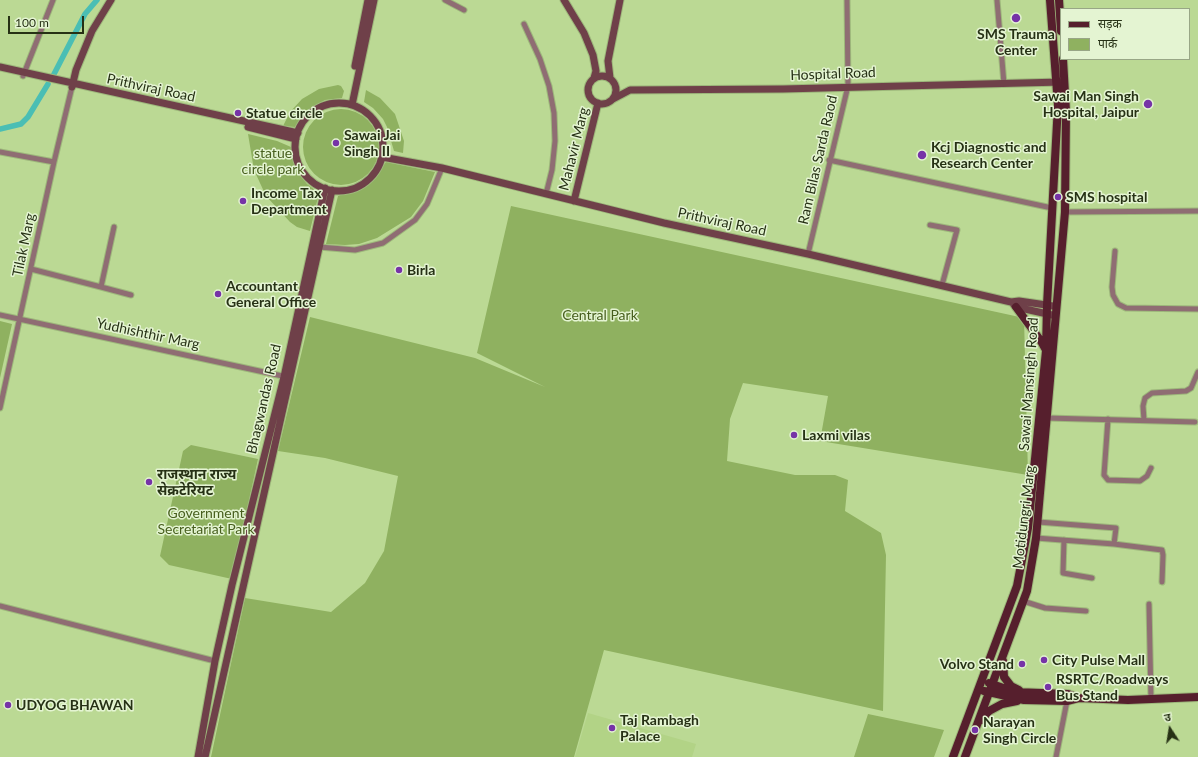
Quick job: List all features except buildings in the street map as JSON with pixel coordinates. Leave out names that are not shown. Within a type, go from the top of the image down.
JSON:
[{"type":"main road","name":"Sawai Mansingh Road","points":[[953,757],[980,690],[1017,586],[1022,566],[1035,476],[1046,351],[1052,208],[1058,105],[1061,82],[1050,0]]},
{"type":"main road","points":[[1058,0],[1060,20]]},
{"type":"main road","name":"Motidungri Marg","points":[[975,730],[1024,601],[1036,538],[1057,315],[1064,212],[1061,82],[1063,60]]},
{"type":"main road","points":[[1014,304],[1041,341],[1046,351]]},
{"type":"main road","points":[[1003,654],[1004,677],[1011,686],[1024,697]]},
{"type":"main road","points":[[983,680],[1024,697]]},
{"type":"main road","points":[[980,690],[989,693],[1067,701],[1079,698],[1151,699],[1198,697]]},
{"type":"main road","points":[[965,757],[975,730],[983,717],[989,711],[1002,704],[1024,697],[1068,694],[1079,698]]},
{"type":"street","points":[[24,75],[53,0]]},
{"type":"street","points":[[73,86],[76,70],[92,31],[111,0]]},
{"type":"street","points":[[350,104],[368,0]]},
{"type":"street","points":[[350,104],[374,0]]},
{"type":"street","points":[[445,0],[464,10]]},
{"type":"street","points":[[564,0],[584,33],[596,66],[594,78],[589,86],[589,94],[594,102],[598,103],[606,103],[613,99],[615,95],[615,86],[610,78],[608,70],[610,50],[620,0]]},
{"type":"street","name":"Ram Bilas Sarda Raod","points":[[808,254],[829,160],[848,86],[847,0]]},
{"type":"street","points":[[997,0],[1004,84]]},
{"type":"street","points":[[524,24],[540,59],[554,113],[553,155],[546,194]]},
{"type":"street","points":[[591,51],[596,56],[601,56],[606,55],[610,50]]},
{"type":"street","name":"Prithviraj Road","points":[[0,67],[24,75]]},
{"type":"street","name":"Prithviraj Road","points":[[0,71],[24,75],[297,136]]},
{"type":"street","points":[[594,78],[602,76],[610,78]]},
{"type":"street","name":"Hospital Road","points":[[613,99],[630,90],[783,89],[848,86],[1061,82]]},
{"type":"street","name":"Tilak Marg","points":[[0,408],[54,162],[73,86]]},
{"type":"street","points":[[615,86],[630,90]]},
{"type":"street","name":"Mahavir Marg","points":[[574,201],[598,103]]},
{"type":"street","points":[[330,104],[350,104],[369,114],[375,121],[382,138],[382,157],[376,170],[366,181],[354,188],[329,189],[310,179],[302,169],[296,156],[297,136],[307,117],[321,107],[330,104]]},
{"type":"street","points":[[0,152],[54,162]]},
{"type":"street","name":"Prithviraj Road","points":[[382,157],[442,168],[664,223],[942,285],[1014,304],[1019,301],[1057,306]]},
{"type":"street","points":[[829,160],[1052,208]]},
{"type":"street","points":[[319,247],[355,250],[383,243],[416,220],[427,204],[442,168]]},
{"type":"street","name":"Bhagwandas Road","points":[[198,757],[215,661],[319,247],[329,189]]},
{"type":"street","name":"Bhagwandas Road","points":[[205,757],[329,189]]},
{"type":"street","points":[[1064,212],[1198,211]]},
{"type":"street","points":[[930,225],[956,230],[942,285]]},
{"type":"street","points":[[101,287],[114,227]]},
{"type":"street","points":[[1115,251],[1112,287],[1113,295],[1118,304],[1126,308],[1198,309]]},
{"type":"street","points":[[31,269],[131,295]]},
{"type":"street","points":[[1014,304],[1047,314],[1057,315]]},
{"type":"street","name":"Yudhishthir Marg","points":[[0,315],[287,377]]},
{"type":"street","points":[[1144,420],[1143,406],[1145,398],[1152,393],[1186,391],[1191,388],[1198,372]]},
{"type":"street","points":[[1048,418],[1195,422]]},
{"type":"street","points":[[1108,419],[1104,475],[1108,480],[1140,482],[1147,476],[1151,468]]},
{"type":"street","points":[[1038,522],[1116,528],[1114,544]]},
{"type":"street","points":[[1036,538],[1114,544],[1162,550],[1162,582]]},
{"type":"street","points":[[1064,540],[1063,573],[1092,578]]},
{"type":"street","points":[[1024,601],[1045,608],[1086,611]]},
{"type":"street","points":[[1149,604],[1151,699]]},
{"type":"street","points":[[0,606],[215,661]]},
{"type":"street","points":[[1056,757],[1067,701]]},
{"type":"shaded area","name":"Taj Rambagh Palace","points":[[588,713],[696,744],[692,757],[575,757]]},
{"type":"green space","name":"statue circle park","points":[[338,85],[341,86],[344,91],[342,98],[325,100],[314,106],[302,116],[295,127],[283,126],[290,112],[302,99],[319,89]]},
{"type":"green space","points":[[366,90],[380,98],[395,114],[404,141],[403,153],[394,151],[383,119],[373,108],[364,102]]},
{"type":"green space","points":[[334,109],[348,109],[362,115],[373,126],[379,140],[379,154],[376,162],[368,174],[362,179],[348,185],[334,185],[320,179],[309,168],[303,154],[303,140],[309,126],[320,115]]},
{"type":"green space","name":"statue circle park","points":[[248,134],[277,141],[291,147],[295,169],[307,184],[319,193],[310,231],[297,227],[290,222],[266,196],[254,170]]},
{"type":"green space","points":[[386,162],[435,172],[423,201],[411,217],[377,238],[359,244],[326,244],[338,196],[363,186],[372,180]]},
{"type":"green space","name":"Central Park","points":[[511,206],[1024,318],[1028,475],[820,441],[828,396],[743,383],[730,419],[727,461],[795,475],[835,475],[848,480],[845,511],[881,533],[886,555],[883,711],[604,650],[574,757],[211,757],[245,598],[331,612],[365,583],[384,551],[398,476],[325,458],[278,451],[310,317],[475,358],[545,387],[477,353]]},
{"type":"green space","points":[[0,321],[12,324],[0,378]]},
{"type":"green space","name":"Government Secretariat Park","points":[[191,445],[258,459],[232,579],[169,565],[160,556],[183,451]]},
{"type":"green space","points":[[868,714],[944,730],[934,757],[854,757]]},
{"type":"waterway","points":[[53,76],[85,14],[97,0]]},
{"type":"waterway","points":[[0,129],[21,124],[28,117],[48,84]]},
{"type":"place","name":"SMS Trauma Center","points":[[1016,18]]},
{"type":"place","name":"Sawai Man Singh Hospital, Jaipur","points":[[1148,104]]},
{"type":"place","name":"Statue circle","points":[[238,113]]},
{"type":"place","name":"Sawai Jai Singh II","points":[[336,143]]},
{"type":"place","name":"Kcj Diagnostic and Research Center","points":[[922,155]]},
{"type":"place","name":"SMS hospital","points":[[1058,197]]},
{"type":"place","name":"Income Tax Department","points":[[243,201]]},
{"type":"place","name":"Birla","points":[[399,270]]},
{"type":"place","name":"Accountant General Office","points":[[218,294]]},
{"type":"place","name":"Laxmi vilas","points":[[794,435]]},
{"type":"place","name":"राजस्थान राज्य सेक्रटेरियट","points":[[149,482]]},
{"type":"place","name":"City Pulse Mall","points":[[1044,660]]},
{"type":"place","name":"Volvo Stand","points":[[1022,664]]},
{"type":"place","name":"RSRTC/Roadways Bus Stand","points":[[1048,687]]},
{"type":"place","name":"UDYOG BHAWAN","points":[[8,705]]},
{"type":"place","name":"Taj Rambagh Palace","points":[[612,728]]},
{"type":"place","name":"Narayan Singh Circle","points":[[975,730]]}]
